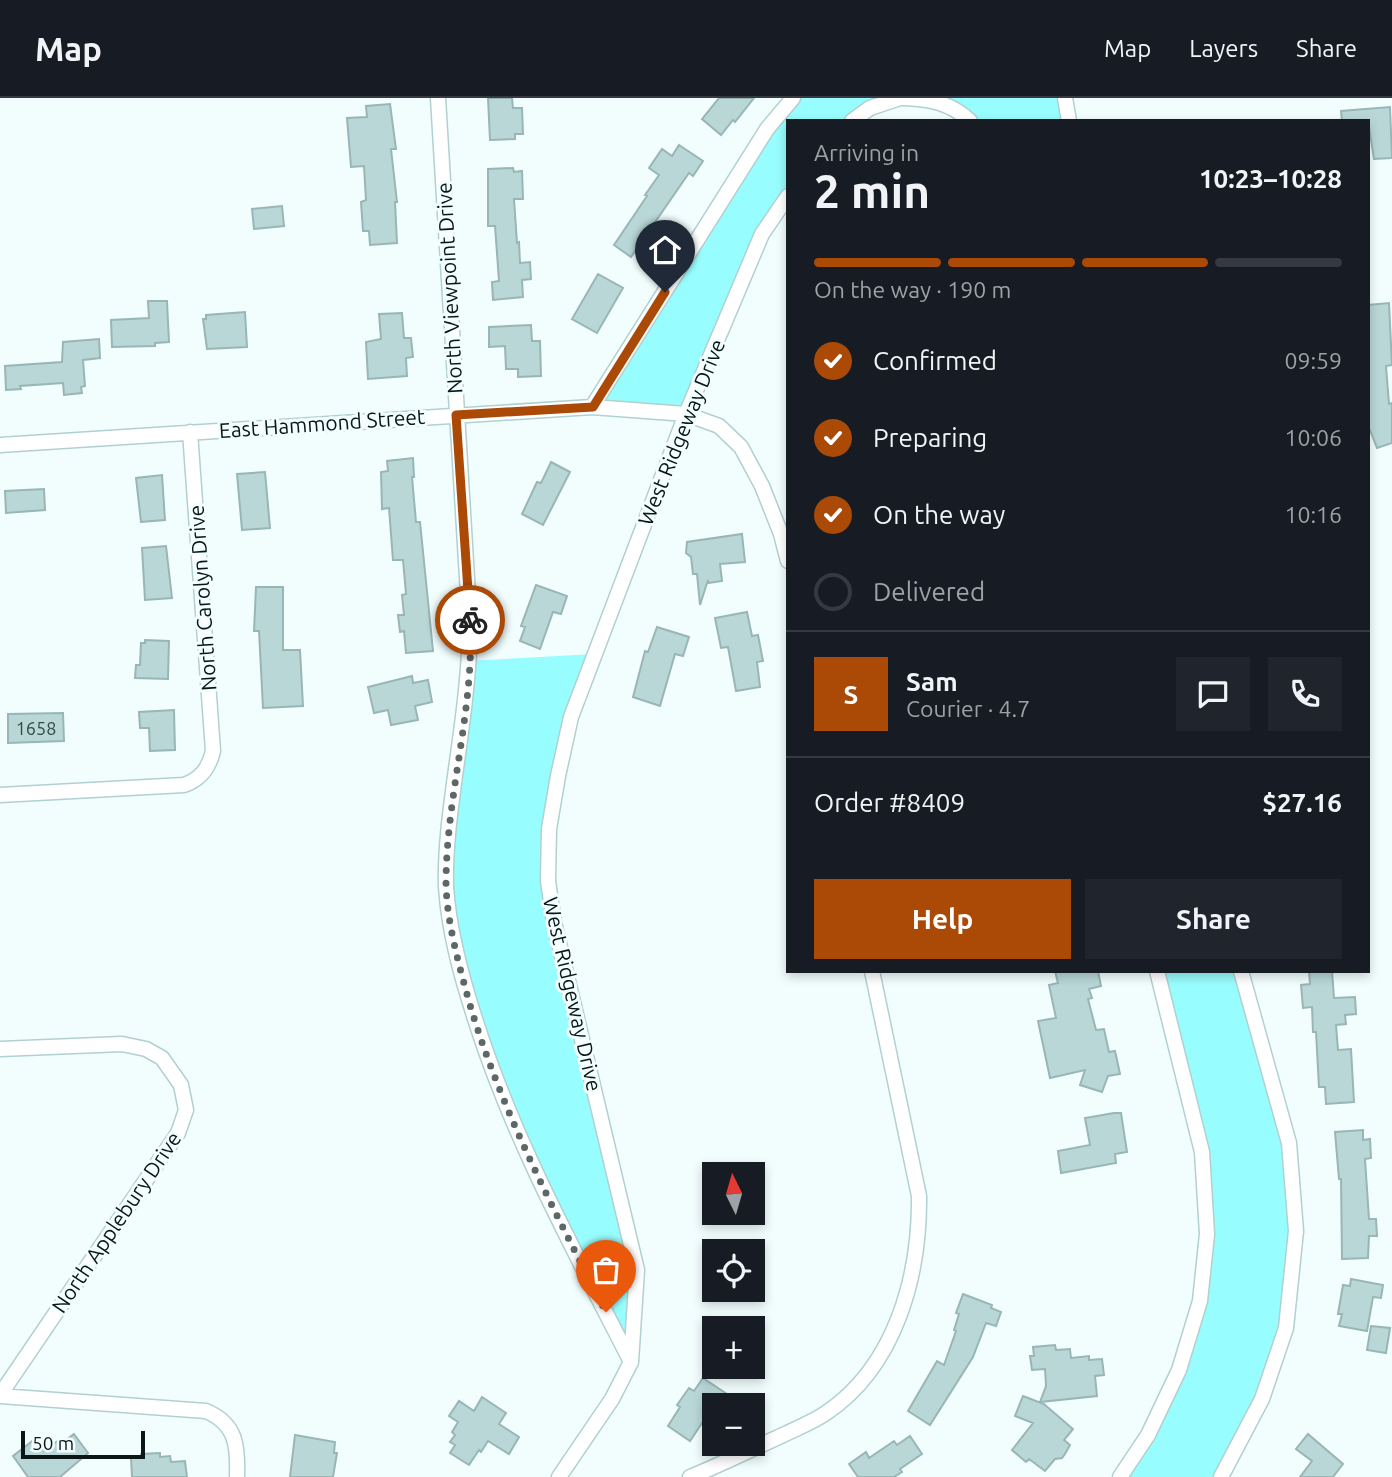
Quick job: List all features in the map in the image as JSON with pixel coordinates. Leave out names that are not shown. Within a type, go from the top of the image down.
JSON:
[{"type":"street","name":"North Viewpoint Drive","points":[[438,98],[470,628],[467,691],[448,831],[446,887],[452,929],[472,1012],[489,1065],[531,1165],[631,1362]]},
{"type":"street","points":[[593,407],[767,130],[793,98]]},
{"type":"street","points":[[855,119],[870,108],[901,98],[934,99],[961,112],[968,119]]},
{"type":"street","points":[[1065,98],[1069,119]]},
{"type":"street","name":"West Ridgeway Drive","points":[[559,1477],[612,1399],[631,1362],[637,1270],[554,922],[548,881],[549,829],[558,776],[571,717],[686,414],[762,234],[786,199]]},
{"type":"street","name":"East Hammond Street","points":[[0,444],[593,407],[686,414],[719,426],[741,447],[772,510],[786,555]]},
{"type":"street","name":"North Carolyn Drive","points":[[0,795],[184,785],[197,780],[210,763],[213,751],[190,432]]},
{"type":"street","points":[[690,1477],[826,1414],[854,1389],[871,1369],[900,1315],[916,1256],[919,1196],[872,973]]},
{"type":"street","points":[[1120,1477],[1148,1435],[1180,1370],[1200,1301],[1207,1234],[1202,1152],[1157,973]]},
{"type":"street","points":[[1221,1477],[1262,1399],[1286,1328],[1296,1231],[1289,1143],[1242,973]]},
{"type":"street","name":"North Applebury Drive","points":[[0,1049],[122,1044],[146,1049],[162,1058],[181,1085],[186,1110],[178,1133],[0,1396]]},
{"type":"street","points":[[0,1396],[206,1411],[221,1417],[234,1435],[238,1457],[237,1477]]},
{"type":"shaded area","points":[[793,98],[900,98],[856,119],[786,119],[786,198],[762,234],[686,414],[592,407]]},
{"type":"shaded area","points":[[902,98],[1065,98],[1069,119],[968,119],[961,112]]},
{"type":"shaded area","points":[[595,654],[571,717],[548,881],[637,1270],[631,1362],[490,1064],[446,887],[469,661]]},
{"type":"shaded area","points":[[1157,973],[1242,973],[1289,1143],[1296,1231],[1286,1328],[1221,1477],[1120,1477],[1148,1435],[1200,1301],[1202,1152]]},
{"type":"building","points":[[488,98],[512,98],[513,108],[522,108],[523,134],[515,134],[515,139],[490,140]]},
{"type":"building","points":[[719,98],[754,98],[721,135],[702,119]]},
{"type":"building","points":[[390,104],[396,149],[391,149],[397,202],[397,243],[370,245],[369,231],[363,231],[361,202],[366,200],[364,166],[351,167],[347,118],[367,117],[366,106]]},
{"type":"building","points":[[1390,107],[1392,158],[1374,159],[1370,119],[1342,119],[1341,111]]},
{"type":"building","points":[[679,145],[703,161],[693,176],[689,173],[631,257],[614,245],[659,175],[649,168],[662,149],[672,156]]},
{"type":"building","points":[[513,168],[514,172],[522,171],[523,199],[514,199],[517,243],[519,242],[520,263],[530,262],[531,279],[522,280],[523,297],[493,300],[492,282],[499,281],[495,226],[488,226],[488,169]]},
{"type":"building","points":[[282,206],[284,226],[254,229],[252,209]]},
{"type":"building","points":[[598,274],[623,288],[597,333],[572,319]]},
{"type":"building","points":[[148,301],[167,301],[169,342],[155,343],[155,346],[112,347],[111,320],[149,318]]},
{"type":"building","points":[[1389,303],[1392,365],[1386,366],[1389,404],[1392,403],[1392,443],[1377,448],[1370,430],[1370,305]]},
{"type":"building","points":[[245,312],[247,347],[207,349],[203,319],[206,319],[206,315]]},
{"type":"building","points":[[402,313],[404,338],[411,338],[413,357],[406,358],[407,376],[368,379],[366,342],[381,339],[379,314]]},
{"type":"building","points":[[531,325],[532,341],[540,341],[541,376],[518,377],[518,369],[506,369],[505,346],[489,347],[489,327]]},
{"type":"building","points":[[99,339],[100,358],[83,360],[85,386],[81,387],[82,393],[64,395],[63,383],[20,386],[21,389],[6,390],[5,366],[62,362],[63,342]]},
{"type":"building","points":[[413,458],[416,522],[420,522],[433,651],[406,653],[404,631],[400,632],[398,615],[404,615],[402,595],[406,594],[403,560],[393,560],[389,508],[382,509],[381,472],[388,471],[387,461]]},
{"type":"building","points":[[551,462],[570,472],[543,525],[522,514],[537,482],[541,483]]},
{"type":"building","points":[[265,472],[270,528],[242,530],[237,474]]},
{"type":"building","points":[[162,475],[165,520],[141,522],[136,478]]},
{"type":"building","points":[[44,489],[45,510],[6,513],[5,491]]},
{"type":"building","points":[[742,534],[745,562],[720,564],[722,581],[708,583],[708,580],[700,605],[697,574],[693,574],[691,557],[686,553],[687,542]]},
{"type":"building","points":[[166,546],[172,598],[145,600],[142,548]]},
{"type":"building","points":[[536,585],[567,596],[561,614],[553,612],[540,649],[520,641],[525,627],[521,626]]},
{"type":"building","points":[[256,587],[283,587],[283,650],[300,650],[303,706],[263,708],[259,631],[254,631]]},
{"type":"building","points":[[747,612],[752,636],[758,635],[763,661],[757,662],[760,687],[736,691],[728,647],[721,648],[715,618]]},
{"type":"building","points":[[657,627],[689,637],[683,656],[675,654],[660,706],[633,697],[645,651],[648,652]]},
{"type":"building","points":[[145,640],[169,641],[168,679],[135,678],[136,665],[140,665],[141,643],[145,643]]},
{"type":"building","points":[[412,676],[413,683],[428,680],[432,702],[415,706],[418,720],[391,725],[388,710],[374,713],[368,687]]},
{"type":"building","points":[[174,710],[175,750],[150,751],[149,728],[140,728],[139,712]]},
{"type":"building","points":[[63,713],[64,741],[8,743],[8,714]]},
{"type":"building","points":[[1056,973],[1098,973],[1101,986],[1089,989],[1092,998],[1088,999],[1096,1030],[1104,1029],[1109,1052],[1115,1051],[1120,1074],[1108,1076],[1102,1092],[1080,1085],[1085,1070],[1050,1078],[1038,1021],[1056,1018],[1049,985],[1058,983]]},
{"type":"building","points":[[1309,973],[1332,973],[1334,998],[1355,997],[1356,1014],[1345,1015],[1346,1024],[1336,1025],[1338,1050],[1351,1049],[1354,1102],[1326,1104],[1325,1087],[1319,1087],[1312,1007],[1303,1008],[1301,985],[1310,984]]},
{"type":"building","points":[[1121,1113],[1127,1152],[1115,1154],[1116,1163],[1061,1173],[1058,1151],[1090,1145],[1085,1118]]},
{"type":"building","points":[[1363,1130],[1363,1140],[1370,1139],[1371,1158],[1365,1159],[1369,1219],[1376,1219],[1377,1236],[1369,1236],[1368,1258],[1342,1259],[1341,1179],[1335,1132]]},
{"type":"building","points":[[1351,1279],[1383,1285],[1381,1298],[1373,1297],[1367,1331],[1339,1326],[1342,1314],[1338,1314],[1343,1285],[1350,1286]]},
{"type":"building","points":[[963,1294],[992,1305],[991,1308],[1001,1312],[996,1326],[986,1323],[973,1357],[930,1425],[908,1411],[937,1361],[944,1365],[956,1331],[954,1330],[959,1314],[956,1313]]},
{"type":"building","points":[[1371,1326],[1390,1328],[1386,1353],[1367,1350]]},
{"type":"building","points":[[1055,1345],[1056,1350],[1070,1349],[1071,1358],[1089,1356],[1089,1360],[1102,1359],[1104,1375],[1095,1376],[1097,1396],[1040,1402],[1046,1386],[1045,1369],[1032,1370],[1030,1356],[1034,1356],[1033,1347]]},
{"type":"building","points":[[704,1379],[726,1393],[702,1393],[702,1423],[690,1441],[668,1426],[680,1407],[677,1405],[689,1388],[694,1391]]},
{"type":"building","points":[[1023,1396],[1044,1404],[1073,1429],[1064,1440],[1070,1445],[1065,1454],[1062,1458],[1055,1459],[1045,1471],[1029,1459],[1026,1462],[1012,1450],[1033,1423],[1015,1416]]},
{"type":"building","points":[[482,1397],[506,1413],[499,1424],[519,1437],[509,1454],[488,1441],[469,1465],[450,1453],[455,1445],[450,1442],[455,1435],[452,1432],[458,1422],[449,1416],[459,1401],[474,1411]]},
{"type":"building","points":[[74,1434],[88,1453],[60,1477],[28,1477],[13,1456],[35,1439],[44,1451],[60,1439],[62,1443]]},
{"type":"building","points":[[1308,1434],[1343,1464],[1333,1477],[1300,1477],[1312,1461],[1296,1449]]},
{"type":"building","points":[[295,1435],[335,1442],[334,1453],[337,1453],[333,1477],[290,1477]]},
{"type":"building","points":[[910,1436],[922,1454],[900,1469],[902,1472],[894,1477],[858,1477],[849,1464],[866,1452],[869,1458],[894,1441],[897,1445]]},
{"type":"building","points":[[160,1453],[160,1457],[170,1456],[171,1462],[185,1461],[187,1477],[132,1477],[131,1458],[141,1458],[141,1454]]},
{"type":"way so far","points":[[470,620],[467,691],[448,831],[446,887],[452,929],[472,1012],[489,1065],[531,1165],[606,1312]]},
{"type":"route","points":[[470,620],[456,415],[593,407],[665,292]]}]
